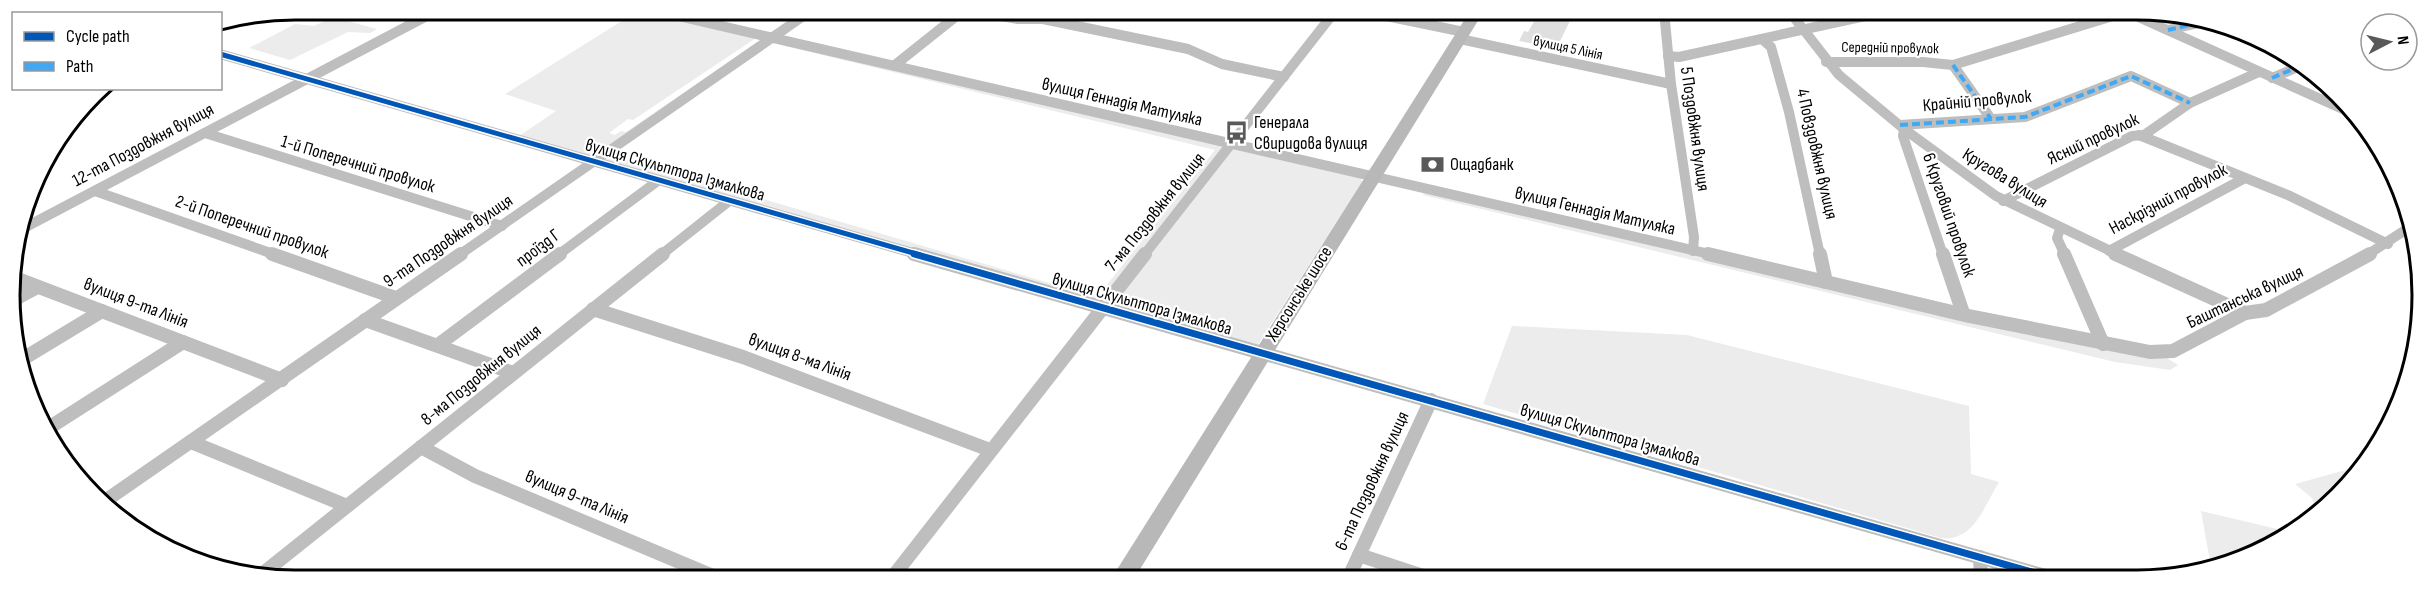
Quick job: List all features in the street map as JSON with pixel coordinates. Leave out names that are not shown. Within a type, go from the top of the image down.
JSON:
[{"type":"main road","name":"Херсонське шосе","points":[[1128,570],[1471,20]]},
{"type":"street","name":"12-та Поздовжня вулиця","points":[[29,226],[419,20]]},
{"type":"street","name":"вулиця Геннадія Матуляка","points":[[698,20],[1232,146],[1372,177],[1396,180],[1826,282],[2103,344],[2150,352]]},
{"type":"street","name":"9-та Поздовжня вулиця","points":[[109,498],[797,20]]},
{"type":"street","points":[[895,65],[951,20]]},
{"type":"street","points":[[1048,20],[1188,49],[1222,64],[1284,77]]},
{"type":"street","name":"7-ма Поздовжня вулиця","points":[[898,570],[1100,308],[1232,146],[1328,20]]},
{"type":"street","name":"вулиця 5 Лінія","points":[[1397,20],[1671,84]]},
{"type":"street","name":"5 Поздовжня вулиця","points":[[1665,20],[1671,84],[1694,237],[1693,251]]},
{"type":"street","name":"Кругова вулиця","points":[[1795,20],[1826,62],[1902,127],[2003,201],[2245,313]]},
{"type":"street","points":[[1668,56],[1679,57],[1844,20]]},
{"type":"street","name":"Середній провулок","points":[[1826,62],[1923,62],[1953,65],[2100,20]]},
{"type":"street","points":[[2145,20],[2336,105]]},
{"type":"street","points":[[2168,30],[2190,25]]},
{"type":"street","name":"4 Повздовжня вулиця","points":[[1762,39],[1771,47],[1786,101],[1826,282]]},
{"type":"street","name":"вулиця Скульптора Ізмалкова","points":[[222,55],[1100,308],[2025,570]]},
{"type":"street","name":"Середній провулок","points":[[1953,65],[1991,120]]},
{"type":"street","points":[[2272,78],[2294,69]]},
{"type":"street","name":"Ясний провулок","points":[[2003,201],[2132,136],[2144,135],[2190,103],[2259,72]]},
{"type":"street","name":"Крайній провулок","points":[[1902,127],[2025,117],[2131,76],[2190,103]]},
{"type":"street","name":"6 Круговий провулок","points":[[1902,127],[1903,136],[1963,313]]},
{"type":"street","name":"1-й Поперечний провулок","points":[[205,133],[502,226]]},
{"type":"street","name":"Наскрізний провулок","points":[[2139,135],[2290,196],[2388,244]]},
{"type":"street","name":"Наскрізний провулок","points":[[2109,251],[2244,178]]},
{"type":"street","name":"проїзд Г","points":[[438,345],[659,180]]},
{"type":"street","name":"2-й Поперечний провулок","points":[[95,191],[396,298]]},
{"type":"street","name":"8-ма Поздовжня вулиця","points":[[268,569],[729,201]]},
{"type":"street","points":[[2060,229],[2057,238],[2103,344]]},
{"type":"street","name":"Баштанська вулиця","points":[[2150,352],[2173,351],[2245,313],[2266,310],[2388,244],[2404,232]]},
{"type":"street","name":"вулиця 9-та Лінія","points":[[20,280],[282,380]]},
{"type":"street","points":[[20,296],[37,287]]},
{"type":"street","name":"вулиця 8-ма Лінія","points":[[593,309],[654,326],[815,382],[990,450]]},
{"type":"street","points":[[27,357],[102,311]]},
{"type":"street","points":[[365,320],[513,373]]},
{"type":"street","points":[[52,426],[183,342]]},
{"type":"street","name":"6-та Поздовжня вулиця","points":[[1352,570],[1431,400]]},
{"type":"street","points":[[191,442],[347,506]]},
{"type":"street","name":"вулиця 9-та Лінія","points":[[421,447],[475,476],[699,570]]},
{"type":"street","points":[[1359,555],[1405,570]]},
{"type":"street","points":[[1980,557],[1981,570]]},
{"type":"shaded area","points":[[327,20],[344,20],[377,29],[370,33],[348,32],[290,60],[249,48],[295,24],[314,26]]},
{"type":"shaded area","points":[[623,20],[688,20],[765,38],[594,157],[519,136],[556,111],[505,94]],"holes":[[[756,38],[761,40],[626,132],[621,131],[615,135],[609,133],[628,119],[633,120]]]},
{"type":"shaded area","points":[[772,40],[1361,178],[1362,182],[1257,346],[605,162],[610,154],[1097,297],[1215,150],[769,42]]},
{"type":"shaded area","points":[[1425,190],[2162,355],[2178,365],[2170,370],[2115,362],[1423,195]]},
{"type":"shaded area","points":[[1512,326],[1687,335],[1969,406],[1971,474],[1999,482],[1983,511],[1970,528],[1952,538],[1941,538],[1483,404]]},
{"type":"shaded area","points":[[2350,469],[2314,505],[2312,498],[2295,484]]},
{"type":"shaded area","points":[[2201,511],[2280,530],[2241,550],[2210,560]]},
{"type":"building","points":[[1535,20],[1570,20],[1555,51],[1546,49],[1547,46],[1519,41],[1524,31],[1528,32]]},
{"type":"tram line","points":[[893,570],[1328,20]]},
{"type":"marked path","points":[[2168,30],[2190,25]]},
{"type":"marked path","points":[[1953,65],[1991,119]]},
{"type":"marked path","points":[[2272,78],[2293,69]]},
{"type":"marked path","points":[[1900,125],[2025,117],[2131,76],[2190,103]]},
{"type":"cycle path","points":[[222,55],[1248,350],[2024,570]]},
{"type":"place","name":"Генерала Свиридова вулиця","points":[[1236,132]]},
{"type":"place","name":"Ощадбанк","points":[[1432,164]]}]
